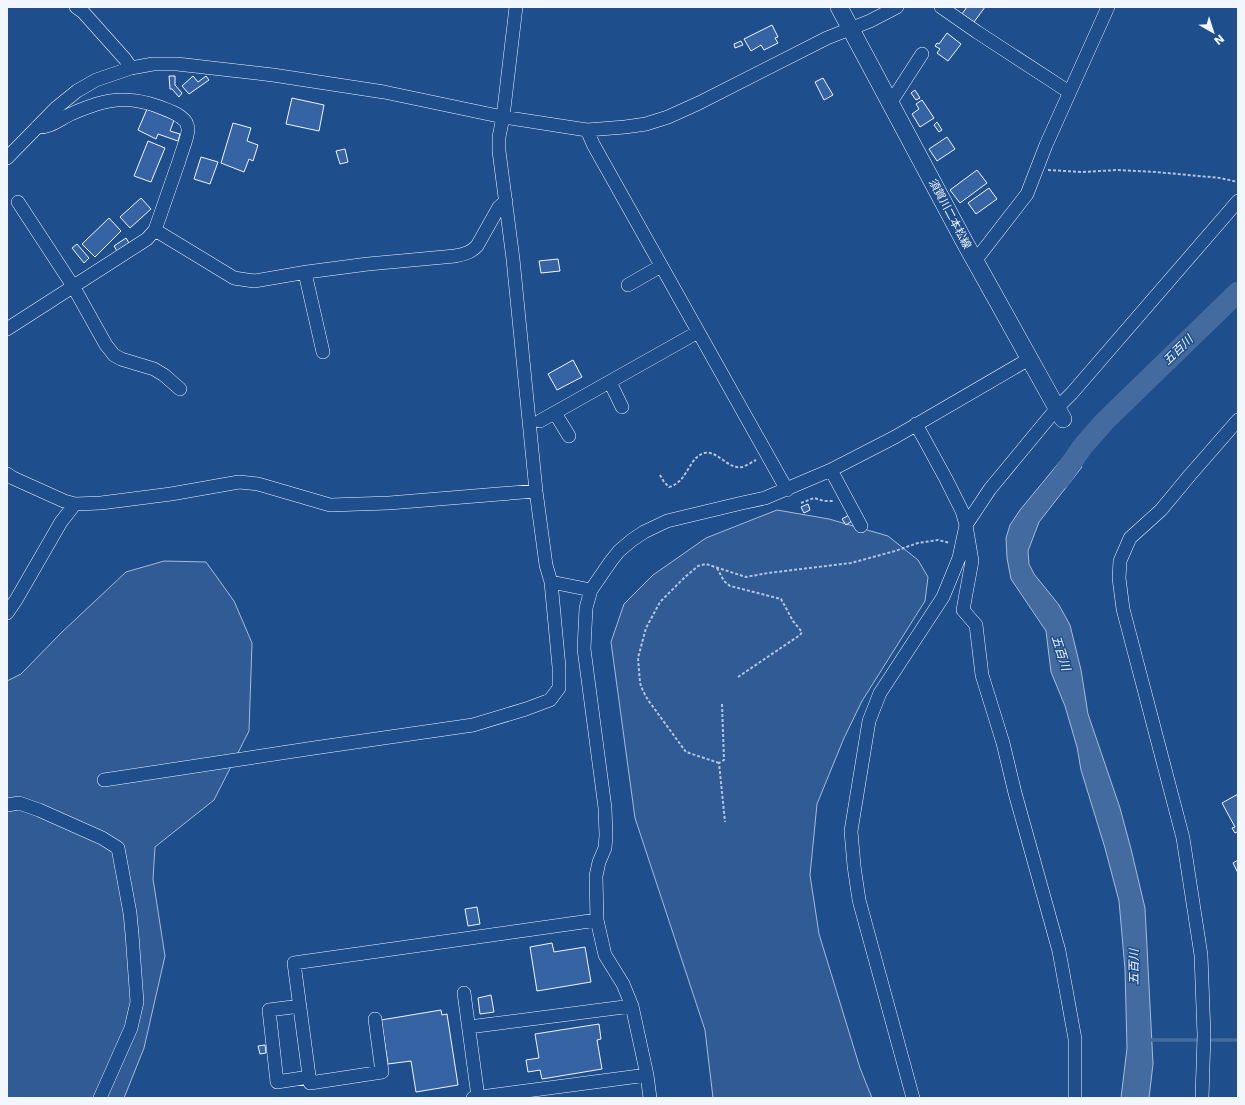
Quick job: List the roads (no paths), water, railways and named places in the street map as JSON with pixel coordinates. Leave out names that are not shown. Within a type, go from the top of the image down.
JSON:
[{"type":"main road","name":"須賀川二本松線","points":[[839,7],[975,261],[1060,414]]},
{"type":"street","points":[[76,7],[83,12],[125,59],[131,68]]},
{"type":"street","points":[[104,780],[473,726],[550,700],[559,688],[559,667],[551,582],[546,565],[536,490],[513,258],[499,151],[499,137],[503,117],[516,7]]},
{"type":"street","points":[[7,158],[56,108],[86,86],[96,80],[131,68],[153,64],[177,64],[273,75],[384,92],[503,117],[587,130],[646,124],[699,104],[827,38],[870,21],[897,7]]},
{"type":"street","points":[[941,7],[1069,92]]},
{"type":"street","points":[[975,261],[1027,194],[1069,92],[1108,7]]},
{"type":"street","points":[[891,102],[922,54]]},
{"type":"street","points":[[7,329],[147,239],[155,230],[183,150],[188,129],[186,123],[180,116],[153,104],[139,101],[113,101],[98,104],[72,114],[50,126],[37,127]]},
{"type":"street","points":[[587,130],[593,144],[661,266],[788,490]]},
{"type":"street","points":[[155,230],[234,278],[254,281],[305,272],[466,254],[477,246],[499,207],[506,201]]},
{"type":"street","points":[[913,1098],[859,900],[854,866],[852,831],[869,721],[880,693],[943,597],[959,558],[966,525],[990,489],[1060,414],[1072,393],[1238,201]]},
{"type":"street","points":[[18,202],[73,286],[106,345],[114,355],[121,359],[154,369],[164,374],[180,390]]},
{"type":"street","points":[[628,285],[661,266]]},
{"type":"street","points":[[305,272],[323,352]]},
{"type":"street","points":[[540,421],[698,332]]},
{"type":"street","points":[[650,1098],[647,1075],[632,1006],[623,984],[605,955],[597,920],[596,876],[599,862],[605,848],[606,835],[605,808],[584,649],[586,608],[591,590],[610,561],[619,551],[644,532],[667,521],[765,498],[788,490],[831,470],[916,424],[1029,359]]},
{"type":"street","points":[[610,382],[622,407]]},
{"type":"street","points":[[555,413],[568,436]]},
{"type":"street","points":[[1202,1098],[1204,1035],[1201,955],[1183,838],[1123,609],[1119,578],[1120,561],[1130,538],[1161,510],[1238,420]]},
{"type":"street","points":[[916,424],[962,511],[966,525],[972,561],[963,610],[976,625],[982,676],[1003,743],[1015,793],[1059,951],[1075,1039],[1075,1098]]},
{"type":"street","points":[[831,470],[861,526]]},
{"type":"street","points":[[7,474],[12,478],[64,501],[75,504],[101,503],[171,494],[239,482],[258,484],[330,505],[389,503],[536,490]]},
{"type":"street","points":[[7,613],[61,522],[75,504]]},
{"type":"street","points":[[551,582],[591,590]]},
{"type":"street","points":[[7,805],[19,803],[40,810],[102,838],[118,848],[132,934],[136,1002],[131,1028],[100,1098]]},
{"type":"street","points":[[375,1019],[382,1072],[310,1083],[294,963],[597,920]]},
{"type":"street","points":[[464,993],[469,1027],[475,1098],[647,1075]]},
{"type":"street","points":[[300,1006],[269,1010],[277,1082],[309,1077]]},
{"type":"street","points":[[469,1027],[632,1006]]},
{"type":"water","points":[[1071,448],[1082,467],[1039,522],[1028,551],[1029,564],[1034,574],[1059,605],[1070,625],[1081,670],[1088,714],[1120,808],[1145,908],[1153,1064],[1149,1098],[1121,1098],[1127,1048],[1125,969],[1119,901],[1105,848],[1081,770],[1077,747],[1065,706],[1051,672],[1046,631],[1011,579],[1007,558],[1006,538],[1010,525],[1020,510]]},
{"type":"waterway","name":"五百川","points":[[1060,479],[1083,446],[1105,421],[1238,292]]},
{"type":"waterway","points":[[1147,1040],[1201,1040]]},
{"type":"waterway","points":[[1207,1040],[1238,1040]]}]
